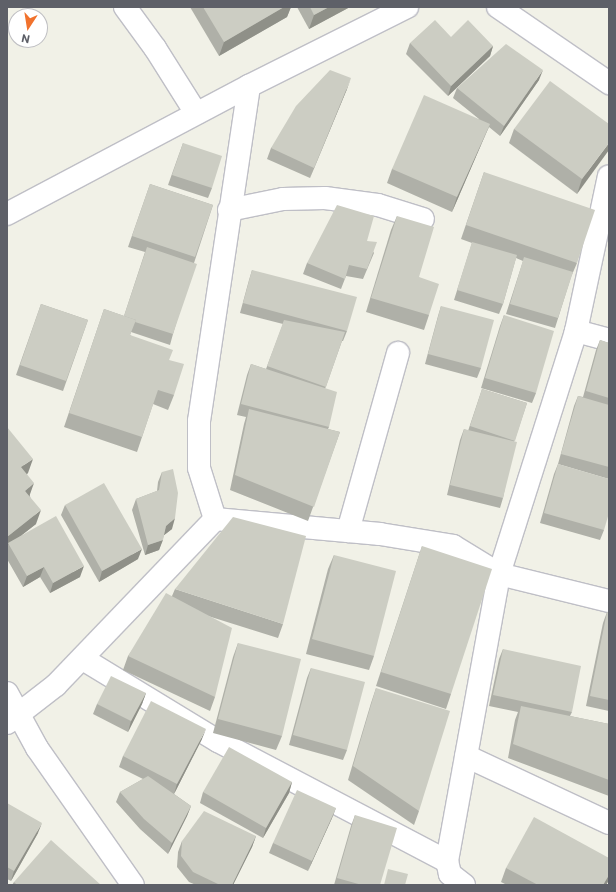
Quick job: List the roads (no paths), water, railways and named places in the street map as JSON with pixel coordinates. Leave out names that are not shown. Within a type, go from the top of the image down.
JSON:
[{"type":"street","points":[[125,7],[155,48],[196,113]]},
{"type":"street","points":[[9,208],[407,7]]},
{"type":"street","points":[[498,7],[609,82]]},
{"type":"street","points":[[215,519],[199,468],[199,421],[248,86]]},
{"type":"street","points":[[464,885],[450,874],[446,861],[499,574],[576,331],[609,176]]},
{"type":"street","points":[[229,210],[283,199],[325,198],[378,204],[423,219]]},
{"type":"street","points":[[576,331],[609,340]]},
{"type":"street","points":[[348,531],[398,353]]},
{"type":"street","points":[[215,519],[380,534],[453,546],[499,574],[609,601]]},
{"type":"street","points":[[13,718],[56,686],[215,519]]},
{"type":"street","points":[[83,659],[218,741],[446,861]]},
{"type":"street","points":[[7,693],[13,718],[38,748],[131,884]]},
{"type":"street","points":[[466,756],[609,823]]}]
